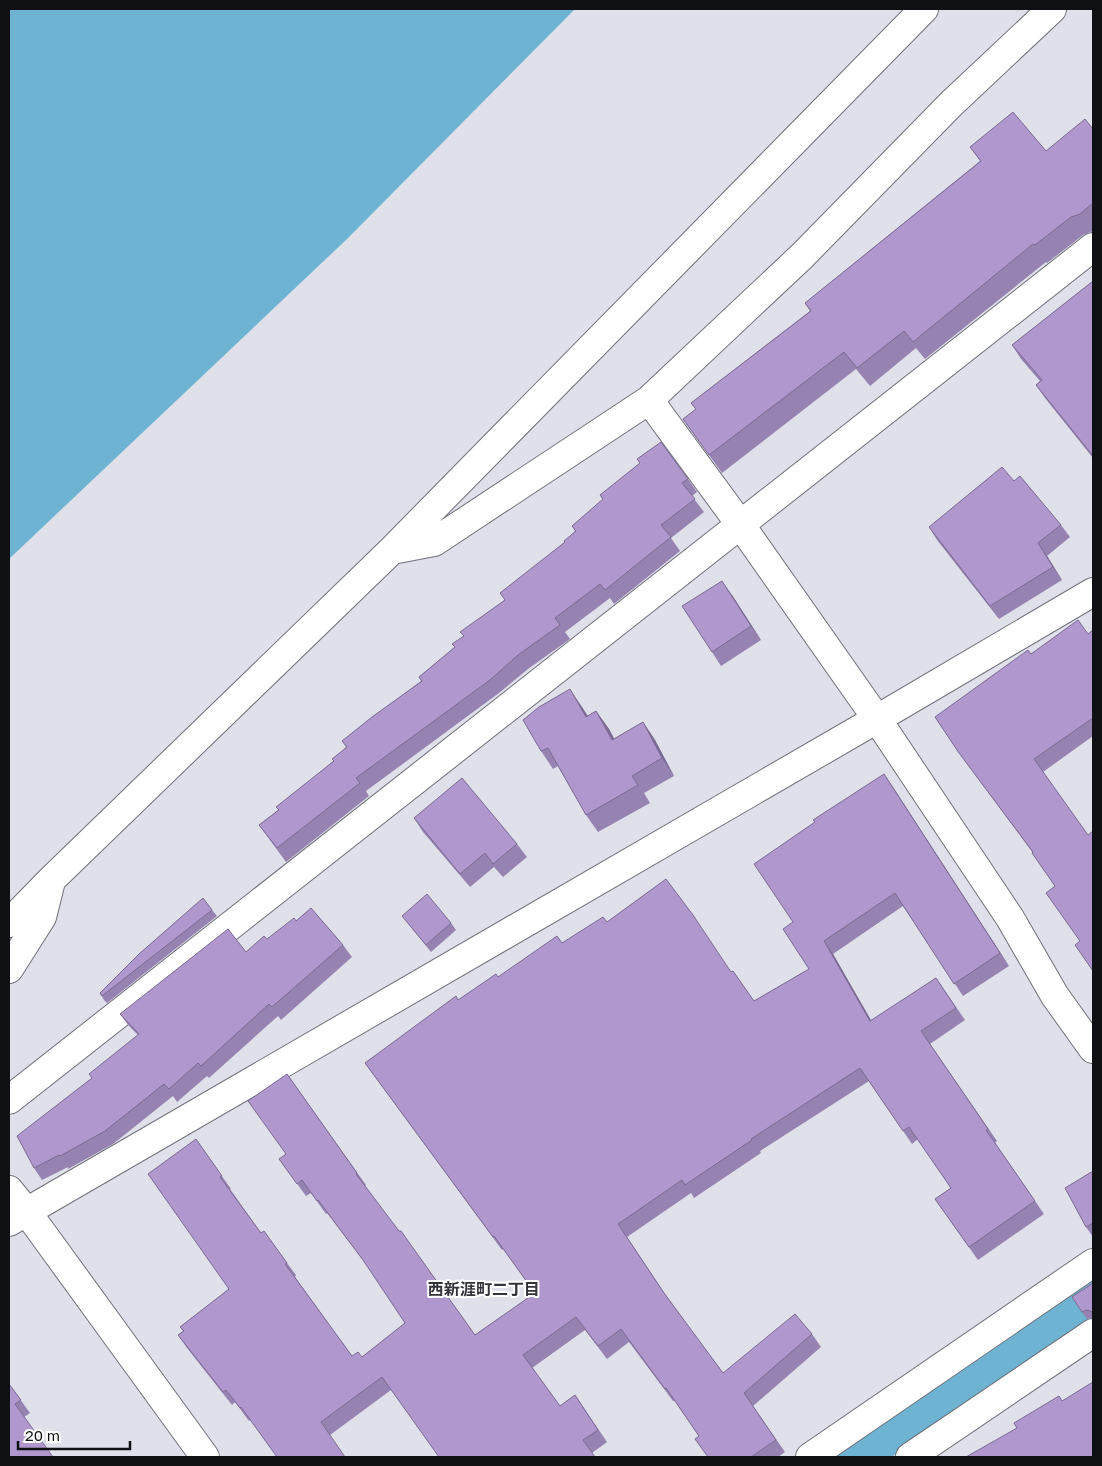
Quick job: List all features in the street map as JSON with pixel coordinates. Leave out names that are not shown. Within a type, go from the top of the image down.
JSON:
[{"type":"street","points":[[9,923],[51,880],[392,550],[924,9]]},
{"type":"street","points":[[392,550],[434,542],[649,400],[802,256],[951,104],[1052,9]]},
{"type":"street","points":[[9,1100],[1093,247]]},
{"type":"street","points":[[649,400],[740,524],[877,719],[1010,918],[1055,996],[1093,1049]]},
{"type":"street","points":[[18,1217],[1093,592]]},
{"type":"street","points":[[9,969],[42,917],[51,880]]},
{"type":"street","points":[[9,1190],[18,1217],[205,1457]]},
{"type":"street","points":[[810,1457],[1093,1263]]},
{"type":"street","points":[[910,1457],[1093,1334]]},
{"type":"water","points":[[9,9],[575,9],[347,239],[9,559]]},
{"type":"building","points":[[1013,112],[1046,151],[1085,119],[1093,129],[1093,203],[1080,214],[1071,217],[1035,245],[1033,244],[913,342],[904,331],[857,368],[844,352],[709,455],[683,419],[696,409],[691,403],[811,311],[805,303],[981,161],[970,147]]},
{"type":"building","points":[[1093,281],[1093,456],[1036,385],[1042,380],[1012,345]]},
{"type":"building","points":[[661,442],[688,479],[682,483],[695,499],[661,525],[671,537],[605,590],[600,584],[555,618],[560,625],[518,655],[490,680],[356,778],[360,783],[277,848],[259,825],[279,810],[276,807],[334,761],[332,759],[347,747],[342,741],[422,681],[419,677],[455,647],[452,644],[464,636],[460,632],[505,600],[500,593],[565,542],[576,531],[572,526],[603,499],[600,495],[640,463],[637,459]]},
{"type":"building","points":[[1002,467],[1014,481],[1020,476],[1061,525],[1038,543],[1053,567],[990,606],[929,527]]},
{"type":"building","points":[[722,581],[751,626],[712,652],[682,606]]},
{"type":"building","points":[[1078,620],[1088,634],[1093,630],[1093,718],[1034,759],[1088,835],[1093,831],[1093,971],[1075,945],[1080,941],[1046,893],[1055,886],[1033,852],[959,753],[935,717],[1028,650],[1031,654]]},
{"type":"building","points":[[570,689],[586,717],[596,711],[612,740],[643,722],[662,758],[632,776],[638,785],[586,815],[548,748],[541,751],[523,720],[539,707]]},
{"type":"building","points":[[884,774],[1000,953],[954,984],[895,893],[824,941],[870,1021],[936,978],[956,1008],[921,1031],[1035,1201],[969,1247],[935,1199],[951,1188],[909,1127],[903,1131],[860,1068],[751,1139],[685,1185],[682,1180],[618,1224],[664,1293],[723,1373],[795,1314],[812,1334],[744,1393],[776,1440],[751,1457],[708,1457],[695,1439],[699,1436],[666,1388],[621,1329],[598,1346],[576,1317],[523,1355],[560,1406],[575,1395],[598,1430],[583,1440],[595,1457],[439,1457],[382,1377],[321,1422],[345,1457],[277,1457],[241,1407],[226,1390],[223,1392],[178,1335],[184,1331],[180,1327],[229,1289],[148,1174],[196,1139],[222,1176],[220,1177],[261,1233],[264,1231],[287,1263],[285,1264],[352,1356],[358,1352],[362,1357],[405,1323],[363,1260],[318,1200],[302,1180],[297,1184],[279,1159],[286,1154],[248,1101],[287,1074],[356,1174],[399,1231],[401,1231],[475,1335],[535,1293],[365,1063],[456,996],[458,1000],[496,974],[498,977],[557,936],[562,943],[603,917],[607,922],[666,879],[693,915],[731,972],[733,971],[754,1001],[809,969],[783,929],[793,922],[754,864],[815,822],[813,820]]},
{"type":"building","points":[[462,778],[517,844],[493,864],[485,853],[460,874],[414,818]]},
{"type":"building","points":[[427,894],[451,923],[426,945],[402,916]]},
{"type":"building","points":[[203,898],[212,910],[102,996],[100,993],[139,954]]},
{"type":"building","points":[[311,908],[343,945],[272,1007],[269,1004],[201,1066],[198,1063],[169,1089],[164,1084],[105,1131],[34,1168],[17,1136],[92,1078],[89,1074],[139,1034],[120,1014],[228,929],[246,952],[264,936],[267,939],[294,918],[296,921]]},
{"type":"building","points":[[1093,1171],[1093,1223],[1086,1227],[1065,1188]]},
{"type":"building","points":[[1093,1283],[1093,1312],[1087,1310],[1082,1312],[1072,1297]]},
{"type":"building","points":[[1093,1382],[1093,1457],[966,1457],[1017,1428],[1014,1423],[1059,1396],[1062,1401]]},
{"type":"building","points":[[9,1384],[21,1400],[15,1404],[53,1457],[9,1457]]},
{"type":"waterway","points":[[856,1457],[1093,1295]]},
{"type":"district","name":"西新涯町二丁目","points":[[484,1289]]}]
